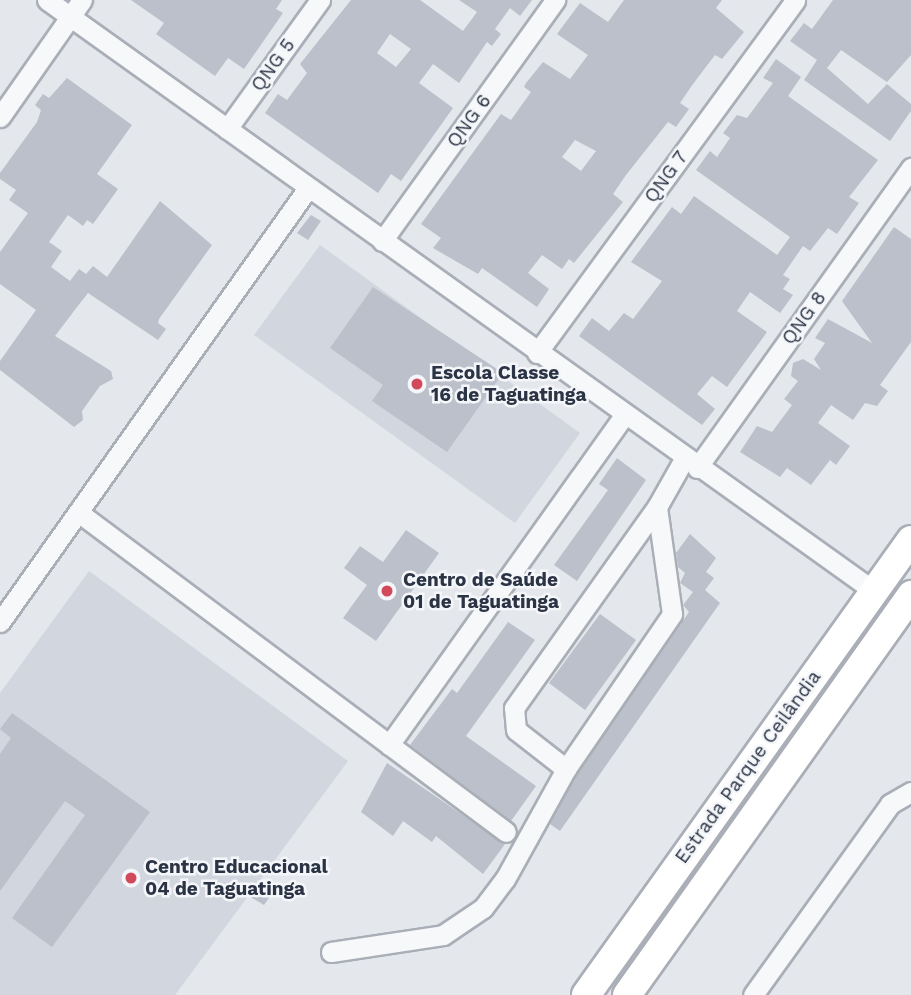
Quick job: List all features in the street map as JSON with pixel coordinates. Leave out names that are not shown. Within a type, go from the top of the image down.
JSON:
[{"type":"highway","name":"Estrada Parque Ceilândia","points":[[586,995],[911,540]]},
{"type":"highway","name":"Estrada Parque Ceilândia","points":[[627,995],[911,596]]},
{"type":"street","points":[[47,0],[624,416],[874,592]]},
{"type":"street","points":[[0,117],[82,0]]},
{"type":"street","name":"QNG 5","points":[[227,129],[320,0]]},
{"type":"street","name":"QNG 6","points":[[382,241],[555,0]]},
{"type":"street","name":"QNG 7","points":[[537,353],[795,0]]},
{"type":"street","name":"QNG 8","points":[[566,769],[516,730],[514,708],[657,507],[911,168]]},
{"type":"street","points":[[0,622],[307,188]]},
{"type":"street","points":[[389,745],[624,416]]},
{"type":"street","points":[[331,952],[443,935],[483,908],[505,879],[566,769],[672,614],[657,507]]},
{"type":"street","points":[[78,512],[506,832]]},
{"type":"street","points":[[753,995],[890,804],[911,792]]},
{"type":"shaded area","name":"Escola Classe 16 de Taguatinga","points":[[320,245],[580,433],[515,523],[254,335]]},
{"type":"shaded area","name":"Centro Educacional 04 de Taguatinga","points":[[89,571],[348,761],[175,995],[0,995],[0,693]]},
{"type":"building","points":[[131,0],[282,0],[276,9],[283,13],[244,69],[228,58],[215,76],[156,34],[164,23]]},
{"type":"building","points":[[351,0],[420,0],[463,31],[477,12],[459,0],[532,0],[520,16],[510,8],[495,29],[501,34],[492,46],[487,42],[459,83],[433,64],[419,83],[453,108],[401,181],[391,174],[378,193],[265,113],[278,94],[287,100],[307,73],[300,64]],"holes":[[[390,34],[411,49],[396,67],[377,53]]]},
{"type":"building","points":[[624,0],[722,0],[716,8],[744,32],[722,59],[715,55],[693,84],[680,103],[689,109],[676,127],[668,122],[626,175],[613,194],[623,202],[574,263],[569,259],[562,269],[542,255],[528,273],[549,289],[537,307],[482,268],[478,274],[433,248],[441,238],[421,224],[501,114],[511,120],[531,92],[524,87],[526,83],[543,62],[570,79],[588,55],[557,34],[580,3],[608,22]],"holes":[[[575,140],[596,151],[581,171],[562,157]]]},
{"type":"building","points":[[833,0],[911,0],[911,55],[887,82],[841,50],[827,68],[868,104],[887,84],[911,104],[911,111],[890,141],[804,80],[817,60],[790,41],[804,23],[812,29]]},
{"type":"building","points":[[776,59],[801,77],[788,96],[878,160],[849,197],[859,203],[837,234],[828,228],[810,251],[803,246],[783,275],[790,279],[783,289],[793,295],[780,313],[750,292],[737,311],[767,332],[727,387],[712,376],[697,394],[715,409],[702,425],[579,336],[592,318],[609,331],[624,313],[633,319],[662,281],[631,262],[672,207],[681,214],[694,196],[777,255],[790,237],[696,170],[710,151],[717,157],[730,138],[723,133],[737,115],[747,118],[773,83],[763,78]]},
{"type":"building","points":[[67,78],[132,125],[97,174],[118,189],[93,224],[87,220],[83,226],[68,215],[49,242],[62,251],[51,267],[70,281],[79,269],[86,274],[93,266],[107,277],[160,201],[212,245],[159,319],[158,323],[166,329],[158,340],[88,293],[55,336],[111,371],[113,379],[100,386],[82,411],[83,420],[74,427],[0,370],[0,361],[36,310],[0,284],[0,252],[28,213],[9,200],[16,190],[0,179],[0,173],[37,122],[41,110],[35,105],[43,94],[49,98]]},
{"type":"building","points":[[311,215],[321,221],[308,240],[297,233]]},
{"type":"building","points":[[894,227],[911,239],[911,342],[880,385],[888,391],[877,406],[865,403],[853,420],[831,405],[818,423],[850,446],[836,465],[830,460],[811,485],[787,468],[780,477],[740,452],[757,426],[772,432],[792,405],[784,399],[798,381],[791,376],[793,363],[803,359],[821,370],[814,359],[825,343],[815,338],[828,319],[872,343],[842,301]]},
{"type":"building","points":[[373,287],[503,373],[447,452],[372,401],[383,385],[330,348]]},
{"type":"building","points":[[617,458],[646,480],[577,581],[554,565],[608,490],[599,484]]},
{"type":"building","points":[[406,530],[439,553],[376,641],[343,618],[367,585],[344,568],[360,546],[383,562]]},
{"type":"building","points":[[690,534],[716,558],[706,572],[714,578],[705,590],[720,603],[560,831],[550,824],[576,775],[689,612],[683,605],[693,592],[680,583],[685,573],[678,567],[676,553]]},
{"type":"building","points":[[600,614],[636,640],[585,710],[549,683]]},
{"type":"building","points":[[508,622],[535,640],[466,736],[536,786],[511,821],[410,745],[452,689],[457,693]]},
{"type":"building","points":[[12,713],[150,812],[52,947],[12,918],[85,815],[65,801],[0,891],[0,754],[11,738],[0,729]]},
{"type":"building","points":[[387,763],[505,844],[483,874],[436,836],[432,842],[403,821],[393,836],[361,812]]},
{"type":"building","points":[[257,881],[273,892],[264,905],[247,895]]},
{"type":"place","name":"Escola Classe 16 de Taguatinga","points":[[417,384]]},
{"type":"place","name":"Centro de Saúde 01 de Taguatinga","points":[[387,591]]},
{"type":"place","name":"Centro Educacional 04 de Taguatinga","points":[[131,878]]}]
